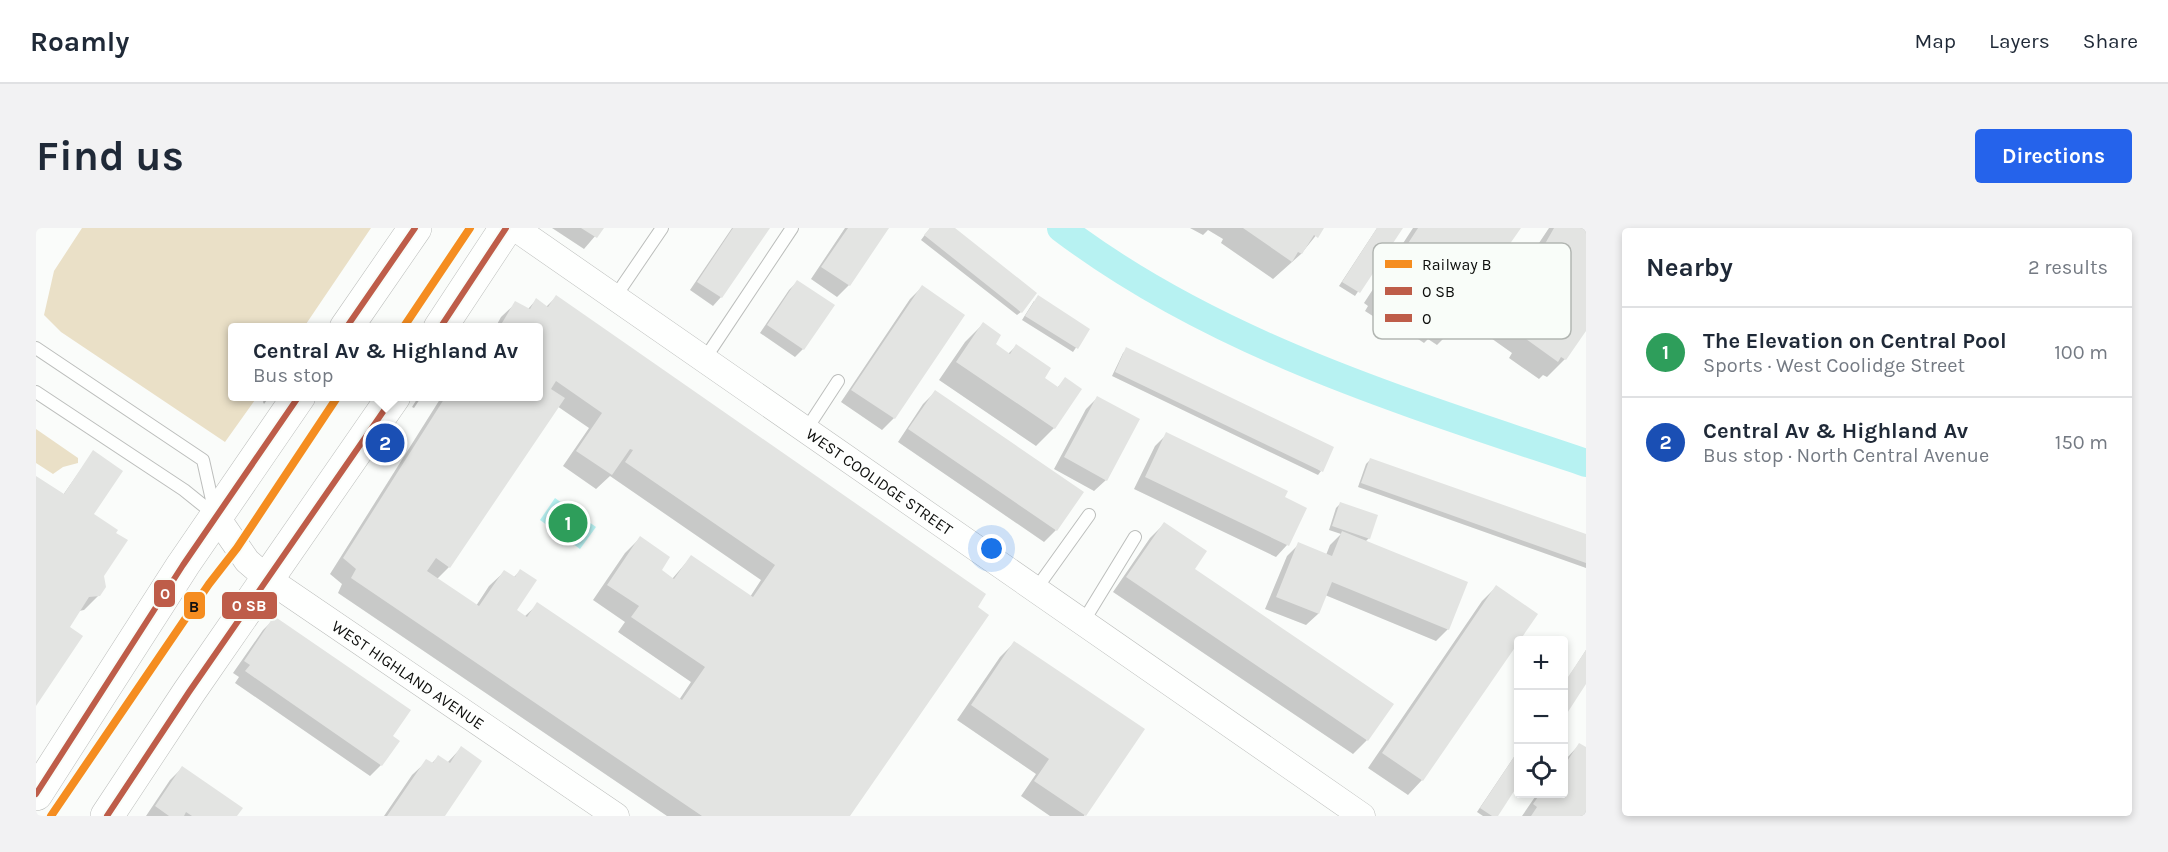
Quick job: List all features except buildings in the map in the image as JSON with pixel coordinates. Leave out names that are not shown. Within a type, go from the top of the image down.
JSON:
[{"type":"main road","points":[[349,323],[415,228]]},
{"type":"main road","points":[[443,323],[506,228]]},
{"type":"main road","points":[[36,794],[216,516],[296,401]]},
{"type":"main road","points":[[107,816],[189,692],[391,401]]},
{"type":"street","name":"WEST COOLIDGE STREET","points":[[515,228],[1362,816]]},
{"type":"street","name":"WEST HIGHLAND AVENUE","points":[[216,516],[247,561],[268,579],[616,816]]},
{"type":"lane","points":[[615,297],[662,228]]},
{"type":"lane","points":[[704,360],[792,228]]},
{"type":"lane","points":[[36,348],[203,460],[216,516]]},
{"type":"lane","points":[[806,430],[838,381]]},
{"type":"lane","points":[[36,393],[184,490],[216,516]]},
{"type":"lane","points":[[1036,589],[1089,515]]},
{"type":"lane","points":[[1083,622],[1135,537]]},
{"type":"shaded area","points":[[82,228],[371,228],[307,323],[228,323],[228,401],[254,401],[225,442],[61,332],[44,315],[54,271]]},
{"type":"shaded area","points":[[36,429],[78,458],[78,463],[63,467],[53,474],[36,463]]},
{"type":"water","points":[[555,498],[596,527],[580,549],[540,520]]},
{"type":"waterway","points":[[1061,228],[1120,269],[1183,306],[1247,338],[1381,393],[1586,463]]},
{"type":"rail line","name":"B","points":[[406,323],[470,228]]},
{"type":"rail line","name":"B","points":[[51,816],[209,584],[237,548],[335,401]]},
{"type":"transit line","name":"0","points":[[349,323],[415,228]]},
{"type":"transit line","points":[[443,323],[506,228]]},
{"type":"transit line","name":"0","points":[[36,794],[183,565],[296,401]]},
{"type":"transit line","points":[[107,816],[189,692],[391,401]]},
{"type":"place","name":"Central Av & Highland Av","points":[[385,443]]},
{"type":"place","name":"The Elevation on Central Pool","points":[[568,523]]}]
